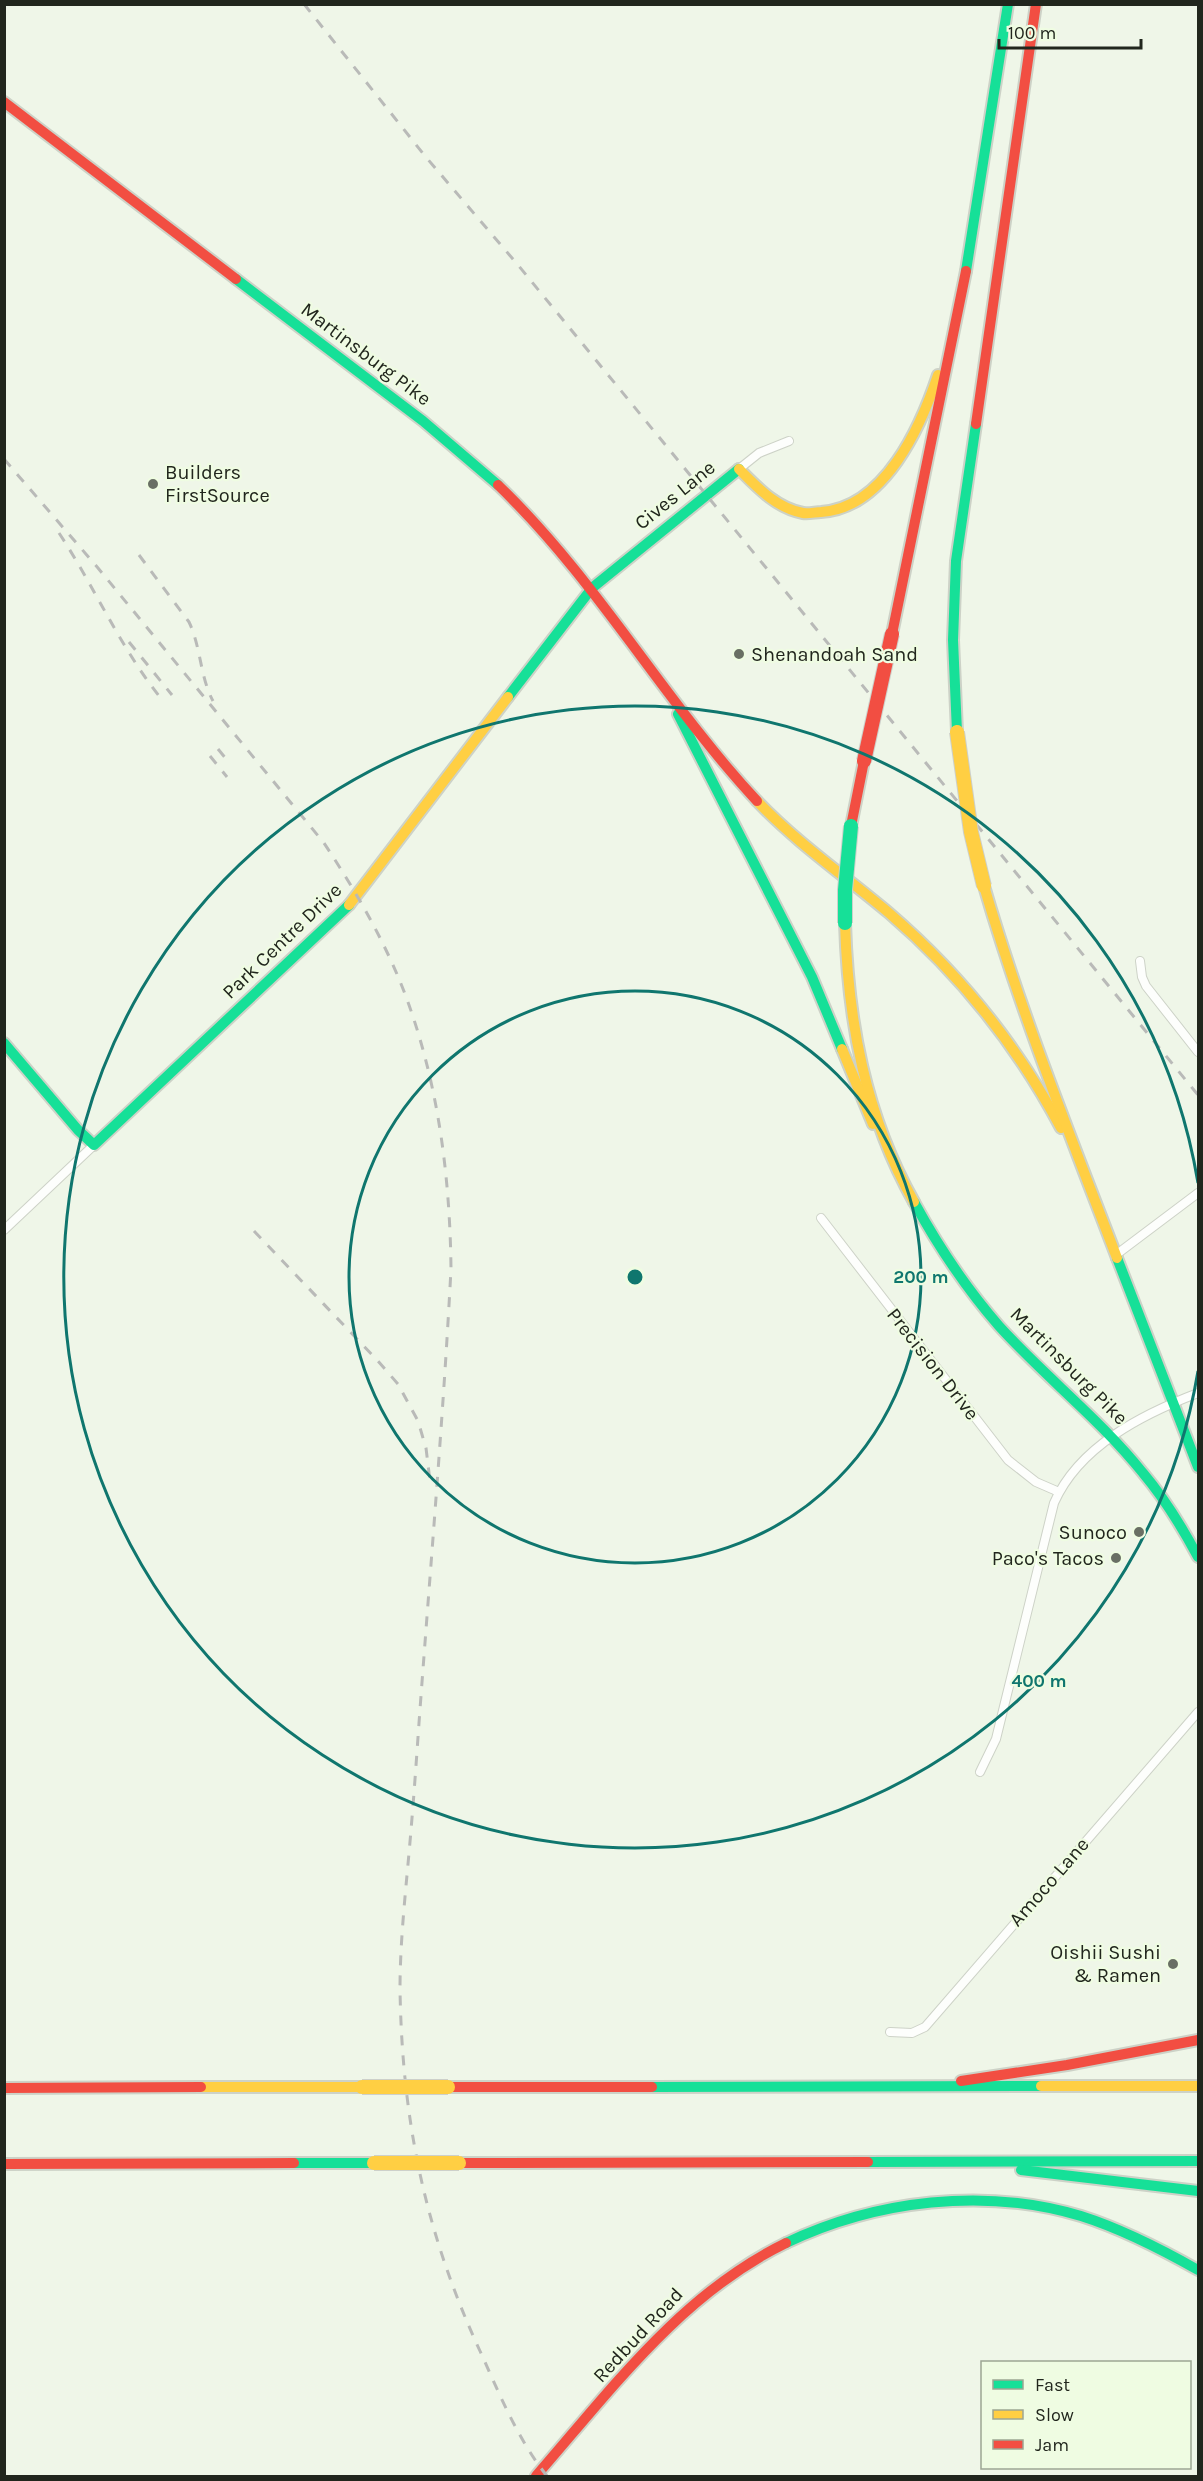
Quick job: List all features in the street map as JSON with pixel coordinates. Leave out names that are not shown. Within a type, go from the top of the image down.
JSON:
[{"type":"main road","points":[[912,1203],[885,1142],[860,1059],[852,1019],[845,890],[851,826],[967,269],[1008,4]]},
{"type":"main road","points":[[1036,4],[956,561],[953,640],[957,732],[967,809],[984,886],[1004,954],[1023,1010],[1198,1467]]},
{"type":"main road","points":[[739,469],[763,496],[784,509],[810,513],[829,512],[843,509],[864,496],[893,466],[907,445],[928,406],[940,368],[1002,49]]},
{"type":"main road","name":"Martinsburg Pike","points":[[4,102],[439,435],[514,500],[592,588],[660,682]]},
{"type":"main road","name":"Cives Lane","points":[[592,588],[739,469]]},
{"type":"main road","name":"Park Centre Drive","points":[[94,1145],[343,912],[592,588]]},
{"type":"main road","points":[[660,682],[812,977],[892,1168],[912,1203]]},
{"type":"main road","points":[[660,682],[722,761],[765,809],[806,847],[914,935],[980,1004],[1034,1077],[1092,1191]]},
{"type":"main road","points":[[4,1043],[78,1130],[94,1145]]},
{"type":"main road","name":"Martinsburg Pike","points":[[912,1203],[943,1253],[977,1300],[1027,1355],[1112,1436],[1156,1488],[1198,1557]]},
{"type":"main road","points":[[928,2087],[1067,2065],[1198,2040]]},
{"type":"main road","points":[[4,2088],[1198,2086]]},
{"type":"main road","points":[[4,2164],[1198,2161]]},
{"type":"main road","points":[[933,2163],[1039,2171],[1198,2191]]},
{"type":"main road","name":"Redbud Road","points":[[536,2476],[667,2327],[687,2308],[722,2280],[771,2249],[802,2234],[844,2219],[881,2209],[935,2201],[997,2201],[1025,2204],[1080,2216],[1107,2225],[1174,2256],[1198,2270]]},
{"type":"street","name":"Cives Lane","points":[[739,469],[759,453],[789,441]]},
{"type":"street","points":[[1140,962],[1146,986],[1198,1052]]},
{"type":"street","name":"Park Centre Drive","points":[[4,1230],[94,1145]]},
{"type":"street","points":[[1117,1254],[1198,1193]]},
{"type":"street","name":"Precision Drive","points":[[821,1218],[1008,1460],[1036,1482],[1059,1492]]},
{"type":"street","points":[[980,1772],[996,1739],[1054,1503],[1059,1492],[1072,1473],[1112,1436],[1198,1392]]},
{"type":"street","name":"Amoco Lane","points":[[890,2032],[912,2033],[925,2027],[1198,1712]]},
{"type":"railway","points":[[304,4],[425,156],[518,265],[1198,1095]]},
{"type":"railway","points":[[4,459],[98,568],[324,843],[382,942],[409,1005],[428,1069],[445,1168],[451,1269],[403,1921],[400,1989],[402,2037],[412,2130],[420,2174],[445,2263],[461,2307],[502,2400],[518,2432],[547,2476]]},
{"type":"railway","points":[[59,533],[135,662],[164,702]]},
{"type":"railway","points":[[139,555],[189,622],[205,682],[213,701]]},
{"type":"railway","points":[[129,642],[172,695]]},
{"type":"railway","points":[[218,749],[227,760]]},
{"type":"railway","points":[[210,756],[227,777]]},
{"type":"railway","points":[[254,1231],[398,1384],[418,1421],[426,1448],[430,1481]]},
{"type":"traffic: fast","points":[[966,271],[1008,4]]},
{"type":"traffic: fast","points":[[236,279],[423,421],[498,485]]},
{"type":"traffic: fast","points":[[957,732],[953,640],[956,561],[976,424]]},
{"type":"traffic: fast","points":[[592,588],[739,469]]},
{"type":"traffic: fast","points":[[508,697],[592,588]]},
{"type":"traffic: fast","points":[[678,714],[812,977],[842,1049]]},
{"type":"traffic: fast","points":[[845,923],[845,890],[851,826]]},
{"type":"traffic: fast","points":[[4,1043],[78,1130],[94,1145],[349,905]]},
{"type":"traffic: fast","points":[[914,1202],[933,1235],[975,1297],[1017,1345],[1126,1453],[1166,1503],[1198,1557]]},
{"type":"traffic: fast","points":[[1117,1258],[1198,1467]]},
{"type":"traffic: fast","points":[[652,2087],[1041,2086]]},
{"type":"traffic: fast","points":[[868,2162],[1198,2161]]},
{"type":"traffic: fast","points":[[294,2163],[374,2163]]},
{"type":"traffic: fast","points":[[1021,2170],[1198,2191]]},
{"type":"traffic: fast","points":[[786,2243],[821,2228],[894,2208],[931,2202],[969,2200],[1007,2202],[1044,2207],[1096,2221],[1141,2240],[1198,2270]]},
{"type":"traffic: slow","points":[[739,469],[768,496],[784,507],[803,513],[844,507],[864,496],[882,480],[897,461],[922,417],[938,375]]},
{"type":"traffic: slow","points":[[349,905],[508,697]]},
{"type":"traffic: slow","points":[[957,732],[971,832],[984,886]]},
{"type":"traffic: slow","points":[[757,801],[805,845],[889,913],[940,961],[985,1012],[1006,1040],[1026,1068],[1061,1128]]},
{"type":"traffic: slow","points":[[984,886],[1030,1027],[1117,1258]]},
{"type":"traffic: slow","points":[[845,923],[850,996],[862,1067],[883,1135],[914,1202]]},
{"type":"traffic: slow","points":[[842,1049],[873,1124]]},
{"type":"traffic: slow","points":[[1041,2086],[1198,2086]]},
{"type":"traffic: slow","points":[[201,2087],[362,2087]]},
{"type":"traffic: slow","points":[[362,2087],[448,2087]]},
{"type":"traffic: slow","points":[[374,2163],[459,2163]]},
{"type":"traffic: jam","points":[[976,424],[1036,4]]},
{"type":"traffic: jam","points":[[4,102],[236,279]]},
{"type":"traffic: jam","points":[[892,634],[966,271]]},
{"type":"traffic: jam","points":[[498,485],[567,560],[691,723],[757,801]]},
{"type":"traffic: jam","points":[[864,761],[892,634]]},
{"type":"traffic: jam","points":[[851,826],[864,761]]},
{"type":"traffic: jam","points":[[961,2081],[1067,2065],[1198,2040]]},
{"type":"traffic: jam","points":[[4,2088],[201,2087]]},
{"type":"traffic: jam","points":[[448,2087],[652,2087]]},
{"type":"traffic: jam","points":[[459,2163],[868,2162]]},
{"type":"traffic: jam","points":[[4,2164],[294,2163]]},
{"type":"traffic: jam","points":[[536,2476],[620,2378],[681,2316],[748,2264],[786,2243]]},
{"type":"place","name":"Builders FirstSource","points":[[153,484]]},
{"type":"place","name":"Shenandoah Sand","points":[[739,654]]},
{"type":"place","name":"Sunoco","points":[[1139,1532]]},
{"type":"place","name":"Paco's Tacos","points":[[1116,1558]]},
{"type":"place","name":"Oishii Sushi & Ramen","points":[[1173,1964]]}]
